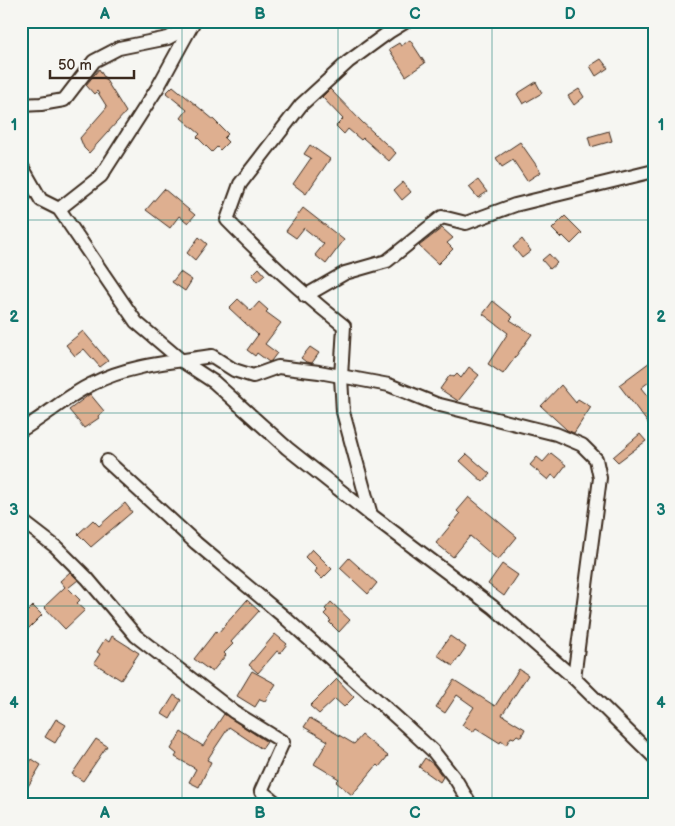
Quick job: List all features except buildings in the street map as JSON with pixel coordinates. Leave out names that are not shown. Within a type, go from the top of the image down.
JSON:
[{"type":"street","points":[[371,515],[343,412],[341,377],[344,326],[305,296],[227,220],[240,184],[301,104],[348,62],[407,21]]},
{"type":"street","points":[[21,105],[64,100],[94,61],[119,48],[168,38],[194,23]]},
{"type":"street","points":[[59,210],[101,176],[158,87],[194,23]]},
{"type":"street","points":[[21,166],[41,200],[59,210],[136,322],[182,361],[214,382],[287,448],[371,515],[493,607],[574,678],[654,757]]},
{"type":"street","points":[[305,296],[344,273],[387,261],[442,217],[466,223],[515,205],[654,171]]},
{"type":"street","points":[[21,430],[93,383],[122,372],[212,356],[234,370],[253,376],[278,367],[319,372],[389,385],[436,404],[556,434],[582,445],[596,459],[600,478],[574,678]]},
{"type":"street","points":[[107,461],[196,543],[283,616],[406,726],[433,752],[456,780],[471,805]]},
{"type":"street","points":[[21,520],[56,547],[87,578],[136,636],[234,712],[283,742],[261,791],[279,805]]}]
